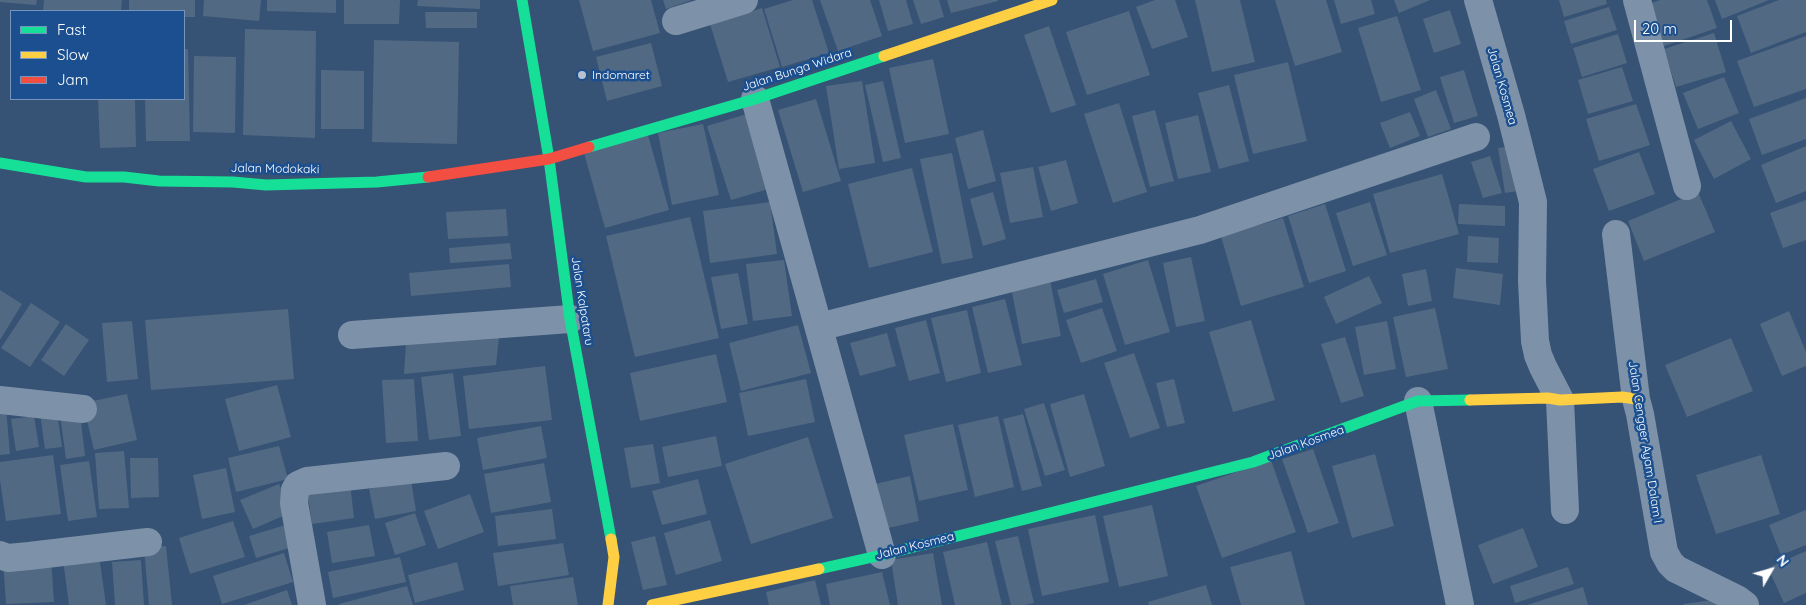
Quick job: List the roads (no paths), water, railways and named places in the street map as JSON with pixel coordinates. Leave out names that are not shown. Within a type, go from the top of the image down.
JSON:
[{"type":"street","name":"Jalan Kalpataru","points":[[522,0],[548,159],[570,320],[614,557],[608,605]]},
{"type":"street","points":[[676,21],[744,0]]},
{"type":"street","name":"Jalan Kosmea","points":[[652,605],[882,555],[1253,462],[1418,401],[1512,398],[1554,399],[1542,368],[1535,341],[1532,281],[1533,202],[1511,115],[1478,0]]},
{"type":"street","points":[[1638,0],[1687,186]]},
{"type":"street","name":"Jalan Bunga Widara","points":[[548,159],[755,99],[1047,1]]},
{"type":"street","points":[[755,99],[882,555]]},
{"type":"street","points":[[819,327],[1200,230],[1476,137]]},
{"type":"street","name":"Jalan Modokaki","points":[[0,163],[86,177],[159,181],[233,182],[266,185],[377,182],[430,177],[548,159]]},
{"type":"street","name":"Jalan Cengger Ayam Dalam I","points":[[1616,234],[1636,399],[1664,552],[1676,569],[1737,599],[1745,605]]},
{"type":"street","points":[[352,335],[570,320]]},
{"type":"street","points":[[1565,510],[1554,399],[1622,397],[1636,399]]},
{"type":"street","points":[[0,400],[83,410]]},
{"type":"street","points":[[1418,401],[1460,605]]},
{"type":"street","points":[[312,605],[294,503],[295,490],[298,485],[307,480],[446,466]]},
{"type":"street","points":[[0,555],[8,558],[22,557],[148,542]]},
{"type":"place","name":"Indomaret","points":[[582,75]]}]
